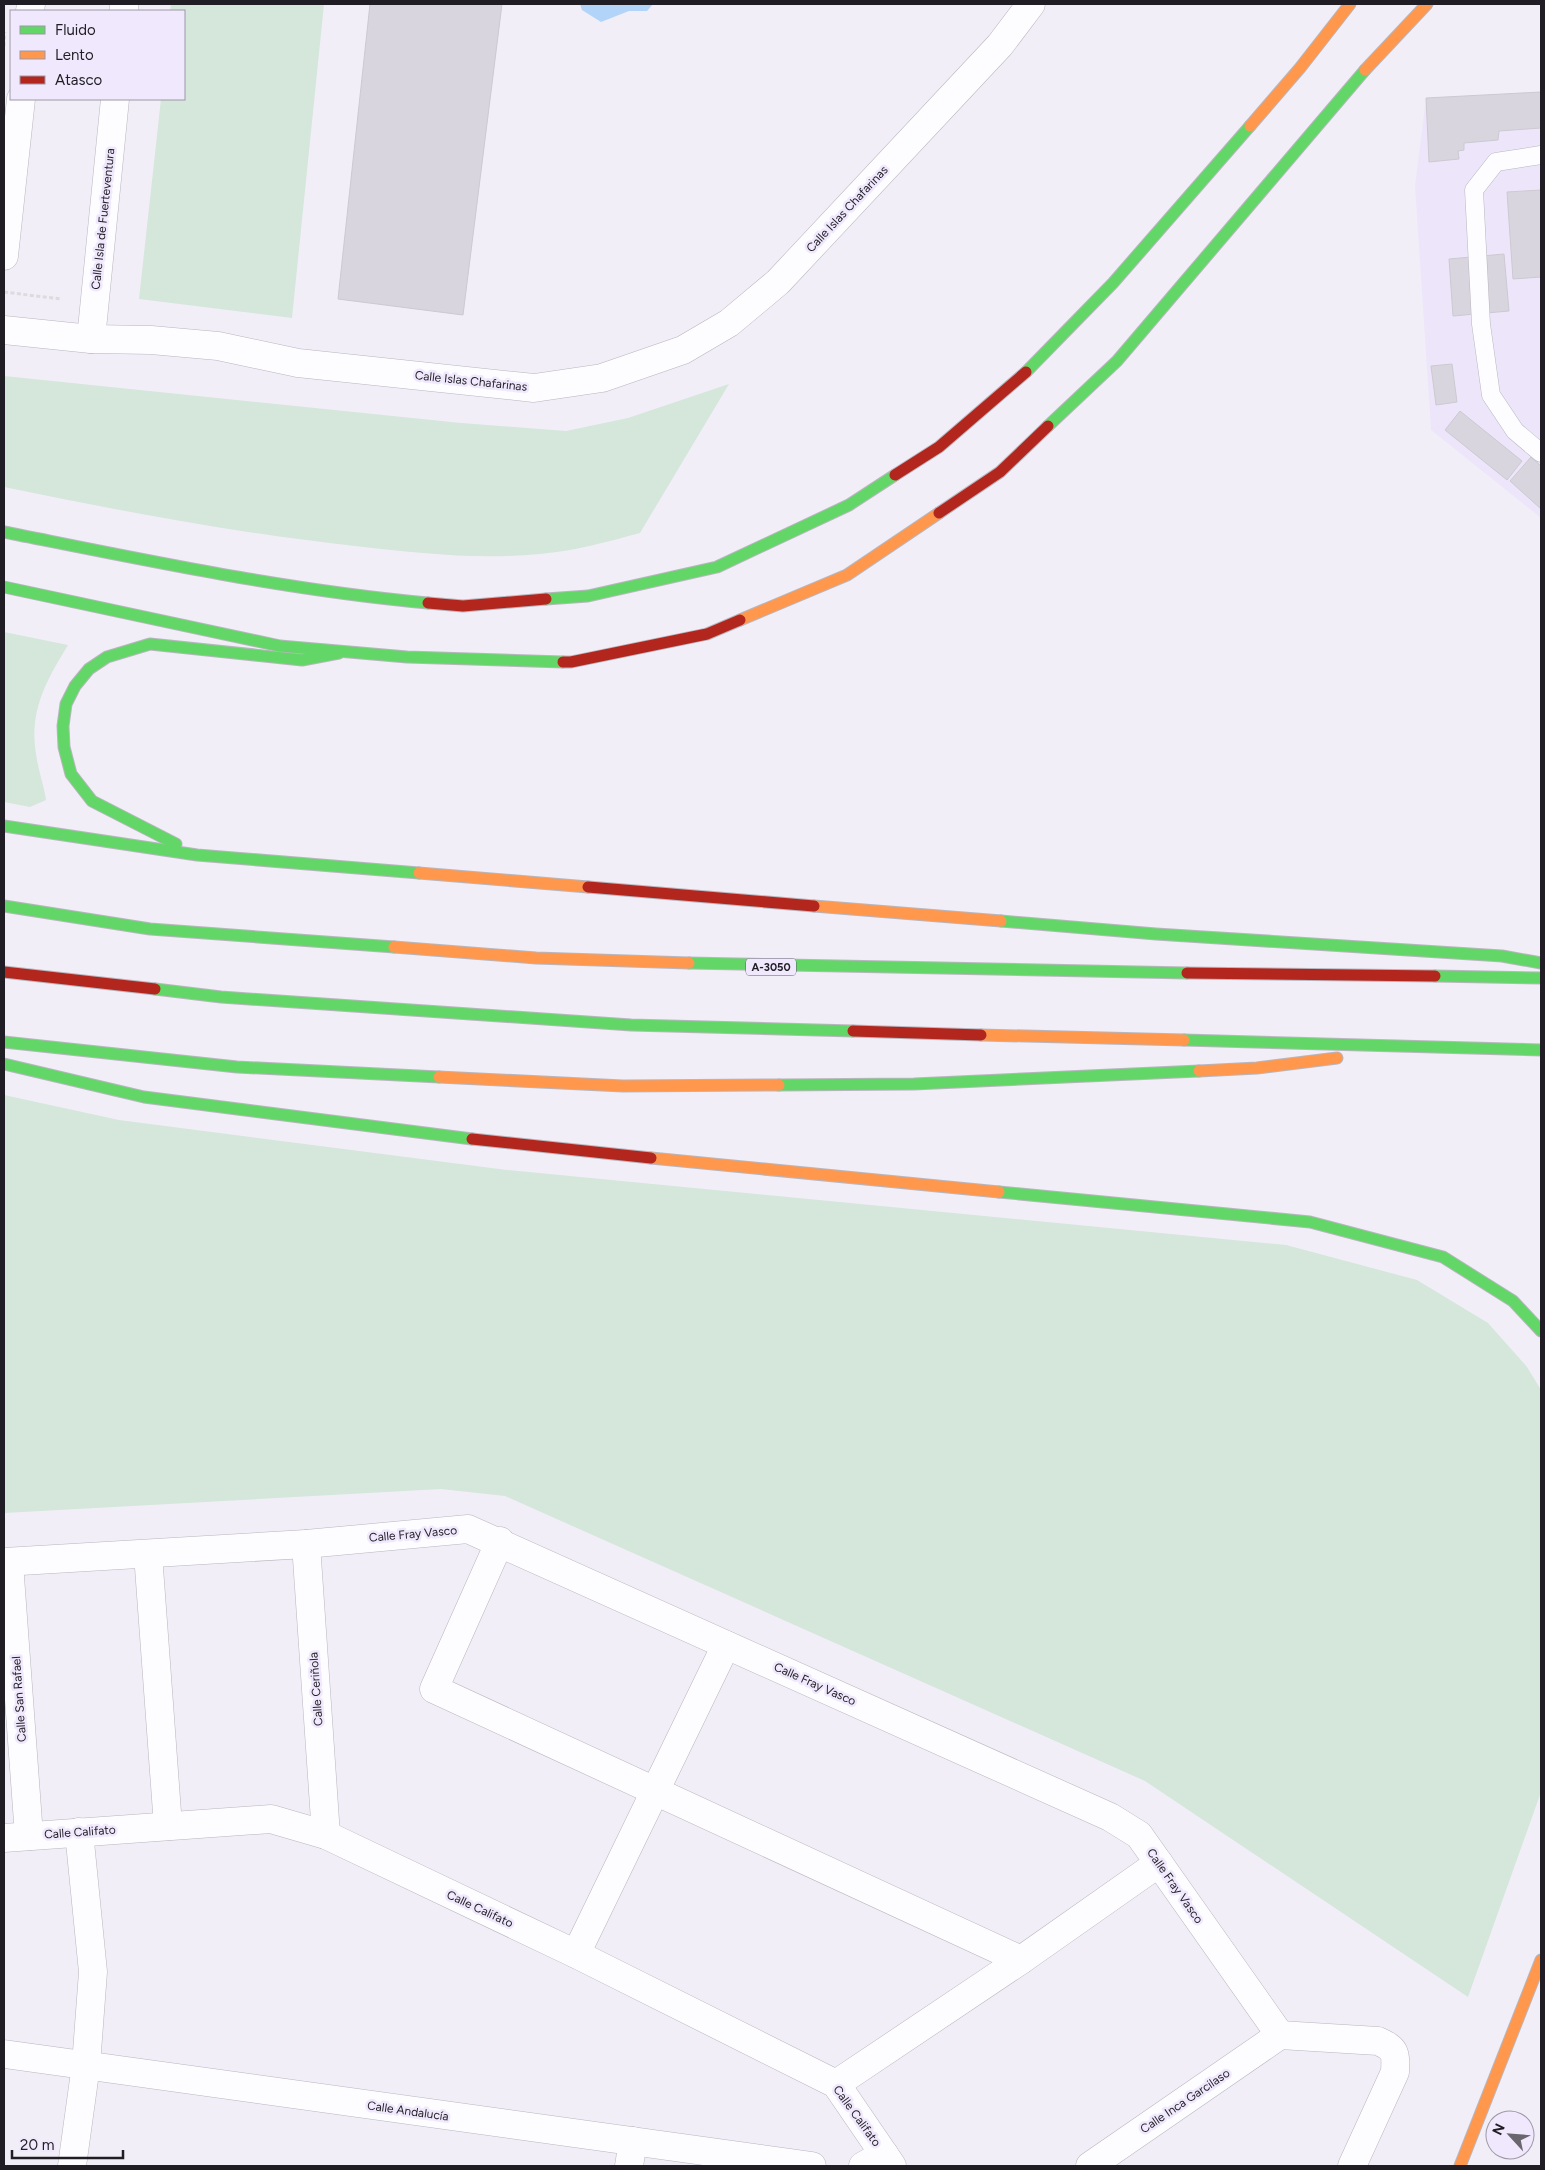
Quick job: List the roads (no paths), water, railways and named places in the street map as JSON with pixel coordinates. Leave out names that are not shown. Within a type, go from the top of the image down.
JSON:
[{"type":"main road","points":[[4,532],[214,574],[344,595],[463,606],[588,596],[717,567],[849,505],[939,447],[1019,379],[1114,283],[1300,68],[1350,4]]},
{"type":"main road","points":[[4,588],[271,644],[339,653],[471,660],[571,662],[707,634],[847,576],[1000,472],[1117,362],[1360,76],[1427,4]]},
{"type":"main road","points":[[197,855],[92,801],[71,774],[64,747],[62,726],[66,704],[75,686],[89,669],[107,657],[150,644],[302,660],[339,653]]},
{"type":"main road","points":[[4,826],[197,855],[1156,934],[1502,956],[1541,963]]},
{"type":"main road","name":"A-3050","points":[[4,906],[150,930],[536,958],[794,967],[1541,978]]},
{"type":"main road","points":[[4,972],[221,997],[631,1026],[1541,1050]]},
{"type":"main road","points":[[4,1042],[237,1067],[623,1086],[924,1083],[1258,1068],[1433,1047]]},
{"type":"main road","points":[[4,1064],[144,1097],[532,1147],[1310,1222],[1443,1257],[1513,1300],[1541,1331]]},
{"type":"main road","points":[[1460,2166],[1541,1960]]},
{"type":"street","name":"Calle Islas Chafarinas","points":[[4,330],[218,346],[298,363],[534,388],[602,378],[683,350],[730,323],[778,282],[1000,45],[1031,4]]},
{"type":"street","points":[[4,256],[20,100]]},
{"type":"street","name":"Calle Isla de Fuerteventura","points":[[91,338],[115,100]]},
{"type":"street","name":"Calle Fray Vasco","points":[[6,1562],[306,1544],[468,1529],[500,1541],[726,1645],[1110,1817],[1139,1835],[1280,2035]]},
{"type":"street","points":[[500,1541],[434,1689],[1021,1960]]},
{"type":"street","name":"Calle Ceriñola","points":[[306,1544],[326,1835]]},
{"type":"street","points":[[148,1554],[168,1826]]},
{"type":"street","name":"Calle San Rafael","points":[[6,1562],[16,1837]]},
{"type":"street","points":[[576,1954],[726,1645]]},
{"type":"street","name":"Calle Califato","points":[[16,1837],[272,1819],[326,1835],[576,1954],[836,2084],[880,2162]]},
{"type":"street","points":[[72,2166],[86,2065],[93,1972],[79,1832]]},
{"type":"street","points":[[836,2084],[1021,1960],[1159,1863]]},
{"type":"street","points":[[1280,2035],[1378,2041],[1390,2046],[1396,2056],[1395,2072],[1352,2166]]},
{"type":"street","name":"Calle Inca Garcilaso","points":[[1090,2166],[1280,2035]]},
{"type":"street","name":"Calle Andalucía","points":[[4,2054],[86,2065],[631,2154],[812,2166]]},
{"type":"lane","points":[[1541,155],[1496,162],[1474,190],[1481,324],[1491,395],[1515,431],[1541,453]]},
{"type":"water","points":[[580,4],[653,4],[647,11],[629,11],[601,22],[582,10]]}]
